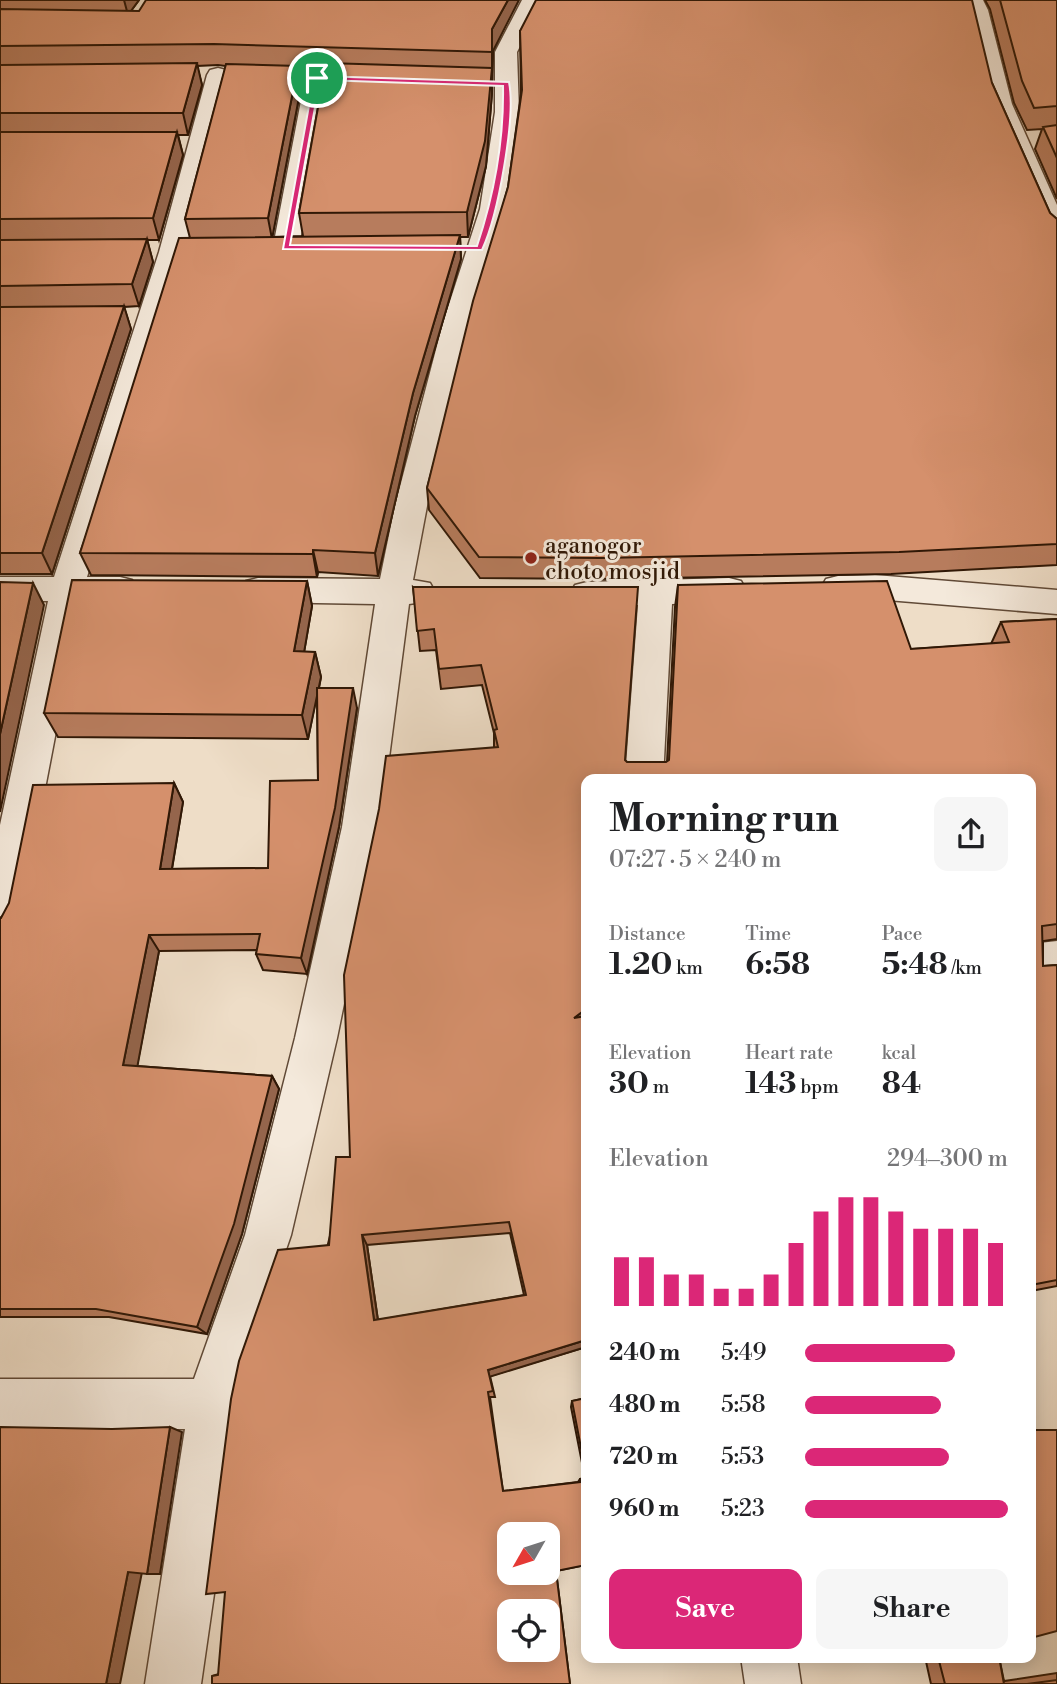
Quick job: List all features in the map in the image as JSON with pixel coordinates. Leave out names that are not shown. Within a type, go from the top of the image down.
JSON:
[{"type":"street","points":[[173,1684],[203,1490],[213,1404],[221,1367],[268,1235],[316,1038],[361,827],[394,592],[411,506],[454,336],[466,248],[493,209],[507,113],[506,52],[533,0]]},
{"type":"street","points":[[972,0],[977,10],[1000,104],[1054,221]]},
{"type":"street","points":[[0,919],[67,588],[136,317],[172,251],[185,145],[204,76],[398,80]]},
{"type":"street","points":[[314,248],[273,248],[317,78]]},
{"type":"street","points":[[480,83],[507,84]]},
{"type":"street","points":[[1017,141],[1044,138]]},
{"type":"street","points":[[807,588],[875,587],[1057,602]]},
{"type":"street","points":[[0,589],[149,589]]},
{"type":"street","points":[[558,594],[766,589]]},
{"type":"street","points":[[230,590],[449,592]]},
{"type":"street","points":[[644,774],[656,592]]},
{"type":"street","points":[[1036,961],[1057,959]]},
{"type":"street","points":[[0,1404],[213,1404]]},
{"type":"street","points":[[770,1663],[773,1684]]},
{"type":"building","points":[[146,0],[508,0],[492,29],[492,52],[214,44],[0,46],[0,9],[139,11]]},
{"type":"building","points":[[536,0],[972,0],[992,83],[1050,213],[1057,219],[1057,544],[899,552],[600,558],[479,557],[427,488],[473,301],[508,187],[522,90],[520,31]]},
{"type":"building","points":[[1000,0],[1057,0],[1057,106],[1034,108],[1022,81]]},
{"type":"building","points":[[197,63],[183,113],[0,113],[0,65]]},
{"type":"building","points":[[326,63],[492,68],[485,141],[467,212],[299,213]]},
{"type":"building","points":[[226,64],[298,66],[268,218],[185,219]]},
{"type":"building","points":[[1057,125],[1057,158],[1043,127]]},
{"type":"building","points":[[0,132],[177,132],[153,218],[0,219]]},
{"type":"building","points":[[460,235],[413,393],[375,553],[313,550],[313,554],[80,553],[179,238]]},
{"type":"building","points":[[147,239],[132,284],[0,286],[0,240]]},
{"type":"building","points":[[124,306],[42,553],[0,553],[0,307]]},
{"type":"building","points":[[72,580],[307,581],[294,651],[315,652],[302,715],[44,713]]},
{"type":"building","points":[[887,581],[911,649],[1009,642],[1001,622],[1057,619],[1057,924],[1042,926],[1043,966],[1057,965],[1057,1280],[1036,1284],[1036,774],[581,774],[581,1013],[574,1018],[581,1017],[581,1342],[488,1370],[493,1391],[488,1392],[503,1491],[580,1482],[581,1479],[581,1566],[560,1570],[560,1522],[497,1522],[497,1586],[558,1586],[559,1599],[497,1599],[497,1662],[560,1662],[560,1603],[570,1684],[212,1684],[212,1676],[218,1675],[225,1592],[206,1594],[231,1399],[239,1361],[278,1250],[329,1245],[336,1157],[350,1157],[344,975],[379,809],[386,756],[498,747],[494,730],[497,729],[481,665],[439,669],[434,629],[417,631],[413,587],[638,587],[625,760],[669,760],[678,585]],"holes":[[[509,1222],[526,1295],[374,1320],[362,1235]]]},
{"type":"building","points":[[0,582],[33,583],[0,734]]},
{"type":"building","points":[[317,688],[353,688],[335,808],[301,958],[256,954],[260,934],[149,935],[123,1065],[272,1076],[234,1224],[197,1327],[96,1309],[0,1309],[0,918],[9,903],[33,785],[174,783],[160,869],[268,868],[270,781],[318,780]]},
{"type":"building","points":[[581,1399],[581,1448],[572,1401]]},
{"type":"building","points":[[0,1427],[170,1427],[147,1574],[128,1572],[106,1684],[0,1684]]},
{"type":"building","points":[[1036,1430],[1057,1430],[1057,1631],[1036,1637]]},
{"type":"building","points":[[940,1663],[1000,1663],[1004,1684],[945,1684]]},
{"type":"building","points":[[1057,1680],[1057,1684],[1027,1684]]},
{"type":"place","name":"aganogor choto mosjid","points":[[531,558]]},
{"type":"route","points":[[317,78],[507,84],[507,113],[493,209],[480,248],[286,247],[317,78]]}]
